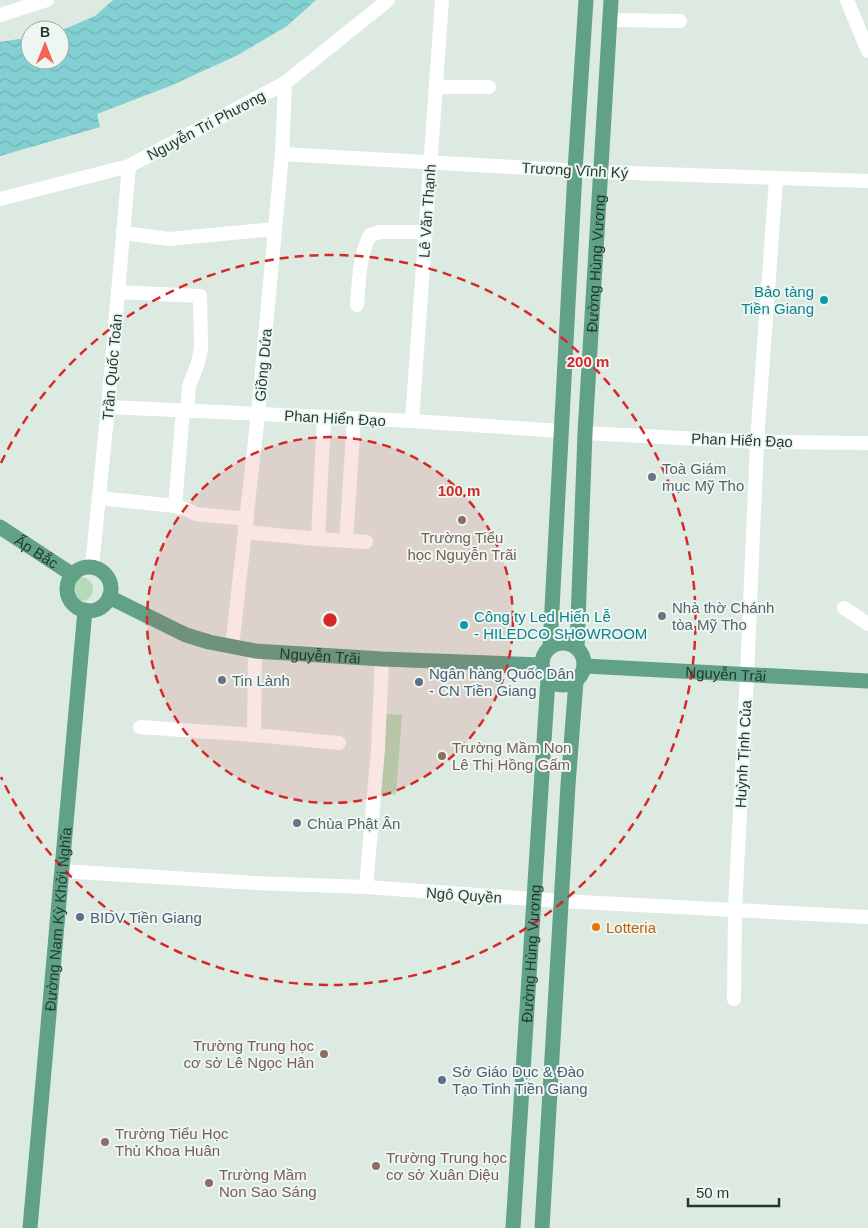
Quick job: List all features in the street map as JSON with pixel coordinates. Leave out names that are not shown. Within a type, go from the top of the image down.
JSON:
[{"type":"main road","name":"Đường Hùng Vương","points":[[550,647],[586,0]]},
{"type":"main road","name":"Đường Hùng Vương","points":[[577,648],[585,433],[612,0]]},
{"type":"main road","name":"Ấp Bắc","points":[[0,527],[73,575]]},
{"type":"main road","points":[[92,567],[104,573],[108,578],[111,591],[109,598],[102,606],[97,609],[86,610],[74,604],[70,599],[68,587],[73,575],[85,568],[92,567]]},
{"type":"main road","name":"Nguyễn Trãi","points":[[109,598],[186,635],[255,651],[382,659],[542,665]]},
{"type":"main road","name":"Đường Nam Kỳ Khởi Nghĩa","points":[[30,1228],[86,610]]},
{"type":"main road","points":[[557,643],[571,644],[577,648],[582,653],[585,666],[584,672],[570,685],[553,684],[543,673],[542,665],[545,652],[557,643]]},
{"type":"main road","name":"Nguyễn Trãi","points":[[585,666],[868,681]]},
{"type":"main road","name":"Đường Hùng Vương","points":[[513,1228],[548,679]]},
{"type":"main road","name":"Đường Hùng Vương","points":[[542,1228],[560,901],[576,681]]},
{"type":"street","points":[[0,15],[47,0]]},
{"type":"street","name":"Nguyễn Tri Phương","points":[[0,199],[129,166],[285,82],[388,0]]},
{"type":"street","name":"Lê Văn Thạnh","points":[[412,422],[442,0]]},
{"type":"street","points":[[847,0],[868,52]]},
{"type":"street","points":[[610,20],[680,21]]},
{"type":"street","name":"Giồng Dứa","points":[[232,647],[258,414],[282,154],[285,82]]},
{"type":"street","points":[[436,87],[489,87]]},
{"type":"street","name":"Trương Vĩnh Ký","points":[[282,154],[575,171],[868,181]]},
{"type":"street","name":"Trần Quốc Toản","points":[[92,567],[129,166]]},
{"type":"street","name":"Huỳnh Tịnh Của","points":[[734,999],[734,910],[747,675],[756,442],[776,179]]},
{"type":"street","points":[[123,233],[168,238],[275,229]]},
{"type":"street","points":[[357,305],[364,248],[370,235],[380,232],[425,232]]},
{"type":"street","points":[[118,292],[200,296],[201,348],[189,386],[185,410],[175,506]]},
{"type":"street","name":"Phan Hiển Đạo","points":[[108,407],[561,431]]},
{"type":"street","points":[[318,539],[324,418]]},
{"type":"street","points":[[346,541],[354,419]]},
{"type":"street","name":"Phan Hiển Đạo","points":[[585,433],[756,442],[868,443]]},
{"type":"street","points":[[99,498],[175,506],[196,514],[246,526],[318,539],[366,542]]},
{"type":"street","points":[[844,608],[868,624]]},
{"type":"street","points":[[254,735],[255,651]]},
{"type":"street","points":[[366,887],[378,749],[382,659]]},
{"type":"street","points":[[140,727],[339,743]]},
{"type":"street","name":"Ngô Quyền","points":[[61,872],[366,887],[560,901],[868,917]]},
{"type":"green space","points":[[81,577],[90,580],[93,589],[90,598],[81,601],[72,598],[69,589],[72,580]]},
{"type":"green space","points":[[377,713],[402,715],[396,795],[372,793]]},
{"type":"water","points":[[113,0],[316,0],[287,26],[238,55],[170,86],[97,114],[100,127],[0,156],[0,42],[20,39],[20,70],[70,70],[70,27],[95,16]]},
{"type":"place","name":"Bảo tàng Tiền Giang","points":[[824,300]]},
{"type":"place","name":"Toà Giám mục Mỹ Tho","points":[[652,477]]},
{"type":"place","name":"Trường Tiểu học Nguyễn Trãi","points":[[462,520]]},
{"type":"place","name":"Nhà thờ Chánh tòa Mỹ Tho","points":[[662,616]]},
{"type":"place","name":"Công ty Led Hiến Lễ - HILEDCO SHOWROOM","points":[[464,625]]},
{"type":"place","name":"Tin Lành","points":[[222,680]]},
{"type":"place","name":"Ngân hàng Quốc Dân - CN Tiền Giang","points":[[419,682]]},
{"type":"place","name":"Trường Mầm Non Lê Thị Hồng Gấm","points":[[442,756]]},
{"type":"place","name":"Chùa Phật Ân","points":[[297,823]]},
{"type":"place","name":"BIDV Tiền Giang","points":[[80,917]]},
{"type":"place","name":"Lotteria","points":[[596,927]]},
{"type":"place","name":"Trường Trung học cơ sở Lê Ngọc Hân","points":[[324,1054]]},
{"type":"place","name":"Sở Giáo Dục & Đào Tạo Tỉnh Tiền Giang","points":[[442,1080]]},
{"type":"place","name":"Trường Tiểu Học Thủ Khoa Huân","points":[[105,1142]]},
{"type":"place","name":"Trường Trung học cơ sở Xuân Diệu","points":[[376,1166]]},
{"type":"place","name":"Trường Mầm Non Sao Sáng","points":[[209,1183]]}]
